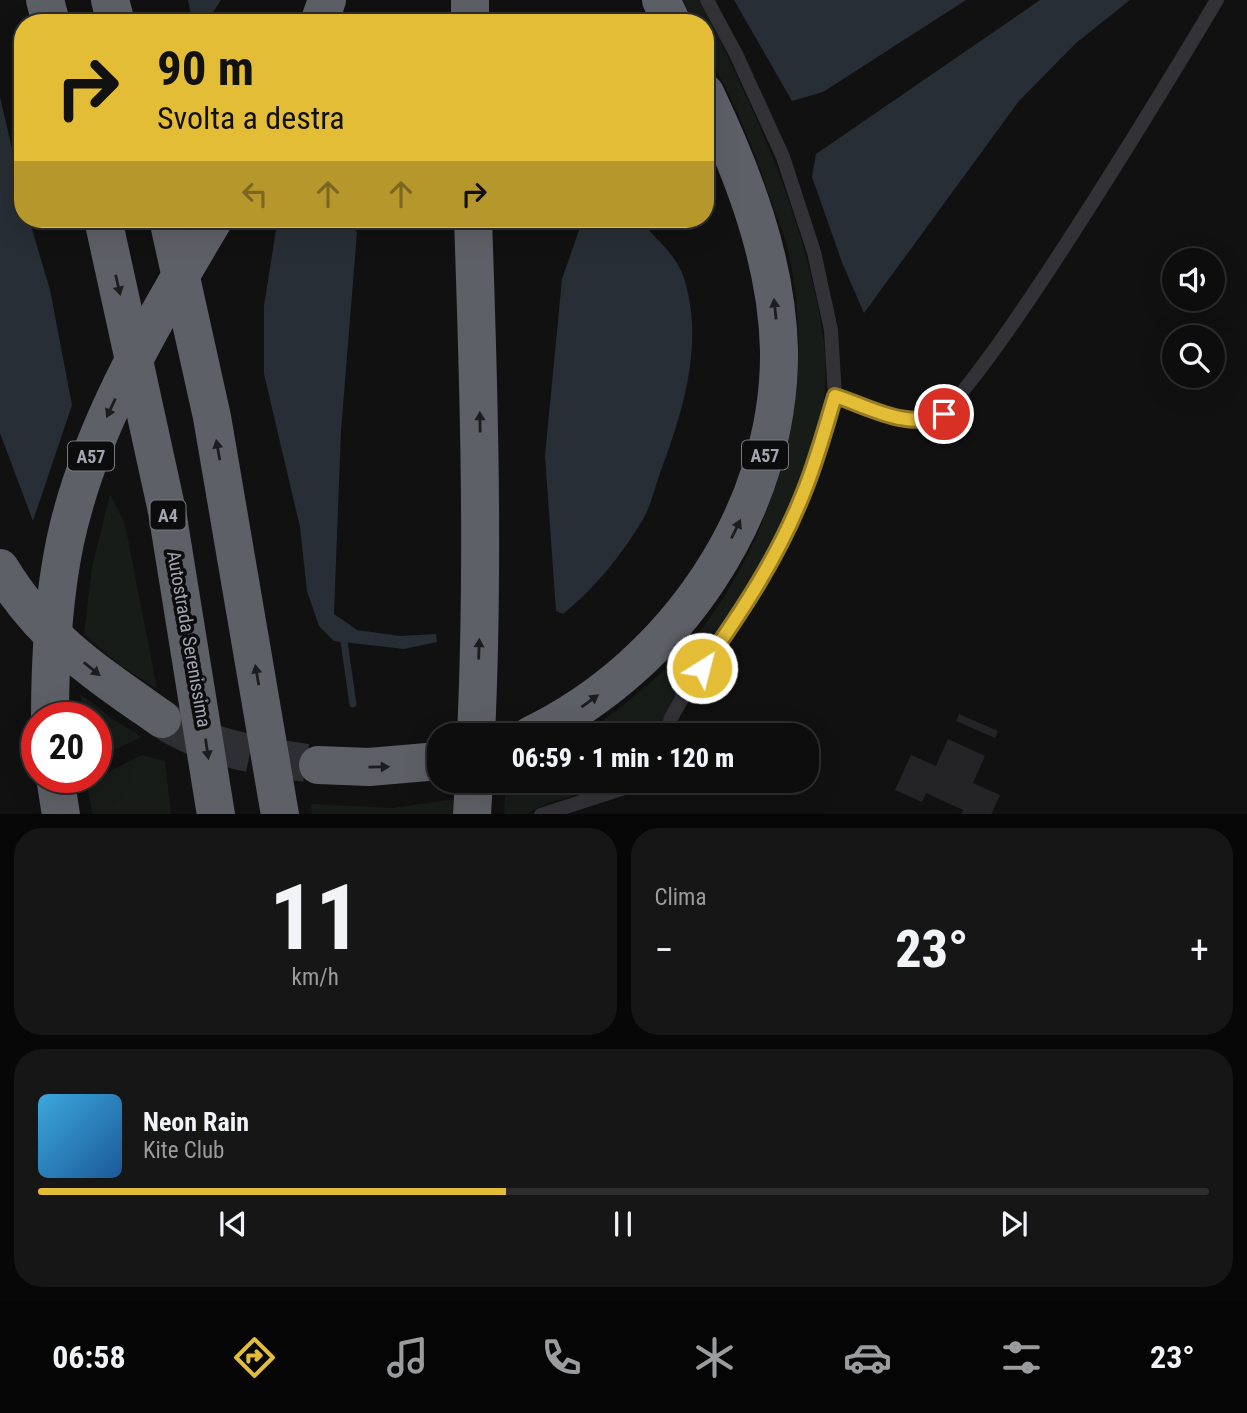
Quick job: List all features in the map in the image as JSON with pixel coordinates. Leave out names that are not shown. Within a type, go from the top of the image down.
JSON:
[{"type":"highway","name":"A57","points":[[556,723],[604,691],[671,628],[726,551],[750,500],[765,453],[779,351],[772,282],[762,237],[714,116]]},
{"type":"highway","name":"Autostrada Serenissima","points":[[105,228],[167,511],[216,814]]},
{"type":"highway","points":[[170,228],[212,417],[280,814]]},
{"type":"highway","name":"A57","points":[[51,702],[54,607],[65,542],[82,481],[108,413],[150,327],[209,228]]},
{"type":"highway","points":[[473,228],[480,419],[481,606],[477,723]]},
{"type":"highway","points":[[0,568],[24,607],[60,644],[162,719]]},
{"type":"highway","points":[[318,765],[395,766],[427,762]]},
{"type":"highway","points":[[58,793],[61,814]]},
{"type":"lane","points":[[670,723],[689,686],[742,612],[774,556],[803,495],[835,396],[831,330],[814,252],[782,155],[736,54],[707,0]]},
{"type":"lane","points":[[835,396],[901,419],[930,421],[944,414],[969,386],[1076,226],[1217,0]]},
{"type":"lane","points":[[541,814],[610,793]]},
{"type":"shaded area","points":[[188,0],[221,0],[212,14],[191,14]]},
{"type":"shaded area","points":[[682,0],[700,0],[707,14],[689,14]]},
{"type":"shaded area","points":[[734,0],[966,0],[823,92],[792,101]]},
{"type":"shaded area","points":[[1040,0],[1130,0],[1076,43],[1019,101],[864,313],[843,265],[812,177],[816,154]]},
{"type":"shaded area","points":[[714,29],[765,139],[803,247],[825,350],[826,377],[822,412],[804,477],[758,572],[728,621],[677,694],[663,723],[600,723],[669,666],[704,626],[731,585],[754,542],[786,449],[795,401],[797,303],[785,240],[737,112],[714,63]]},
{"type":"shaded area","points":[[0,97],[14,157],[14,228],[32,228],[50,290],[72,405],[33,521],[0,433]]},
{"type":"shaded area","points":[[354,228],[357,232],[341,431],[334,614],[357,630],[400,636],[436,634],[437,642],[404,649],[334,641],[319,626],[307,591],[300,527],[264,374],[264,306],[276,230]]},
{"type":"shaded area","points":[[580,228],[648,228],[670,254],[684,278],[692,328],[683,404],[645,516],[606,571],[563,614],[556,611],[545,456],[562,279]]},
{"type":"shaded area","points":[[110,494],[125,524],[157,689],[118,664],[84,634],[92,567]]},
{"type":"shaded area","points":[[81,694],[91,702],[81,702]]},
{"type":"shaded area","points":[[112,718],[142,737],[112,751]]},
{"type":"shaded area","points":[[142,755],[165,761],[171,814],[92,814],[89,793],[112,793],[112,770]]},
{"type":"shaded area","points":[[505,793],[582,793],[545,804],[527,814],[504,814]]},
{"type":"shaded area","points":[[455,799],[453,814],[312,814],[311,804],[393,808]]},
{"type":"building","points":[[959,714],[998,731],[995,738],[956,721]]},
{"type":"building","points":[[948,739],[985,756],[973,783],[1000,795],[991,814],[961,814],[963,810],[926,793],[922,802],[895,790],[911,755],[936,766]]},
{"type":"waterway","points":[[343,635],[353,704]]},
{"type":"tunnel","points":[[162,719],[180,730],[217,745],[318,765]]},
{"type":"route","points":[[702,668],[742,612],[774,556],[803,495],[835,396],[901,419],[930,421],[944,414]]}]
